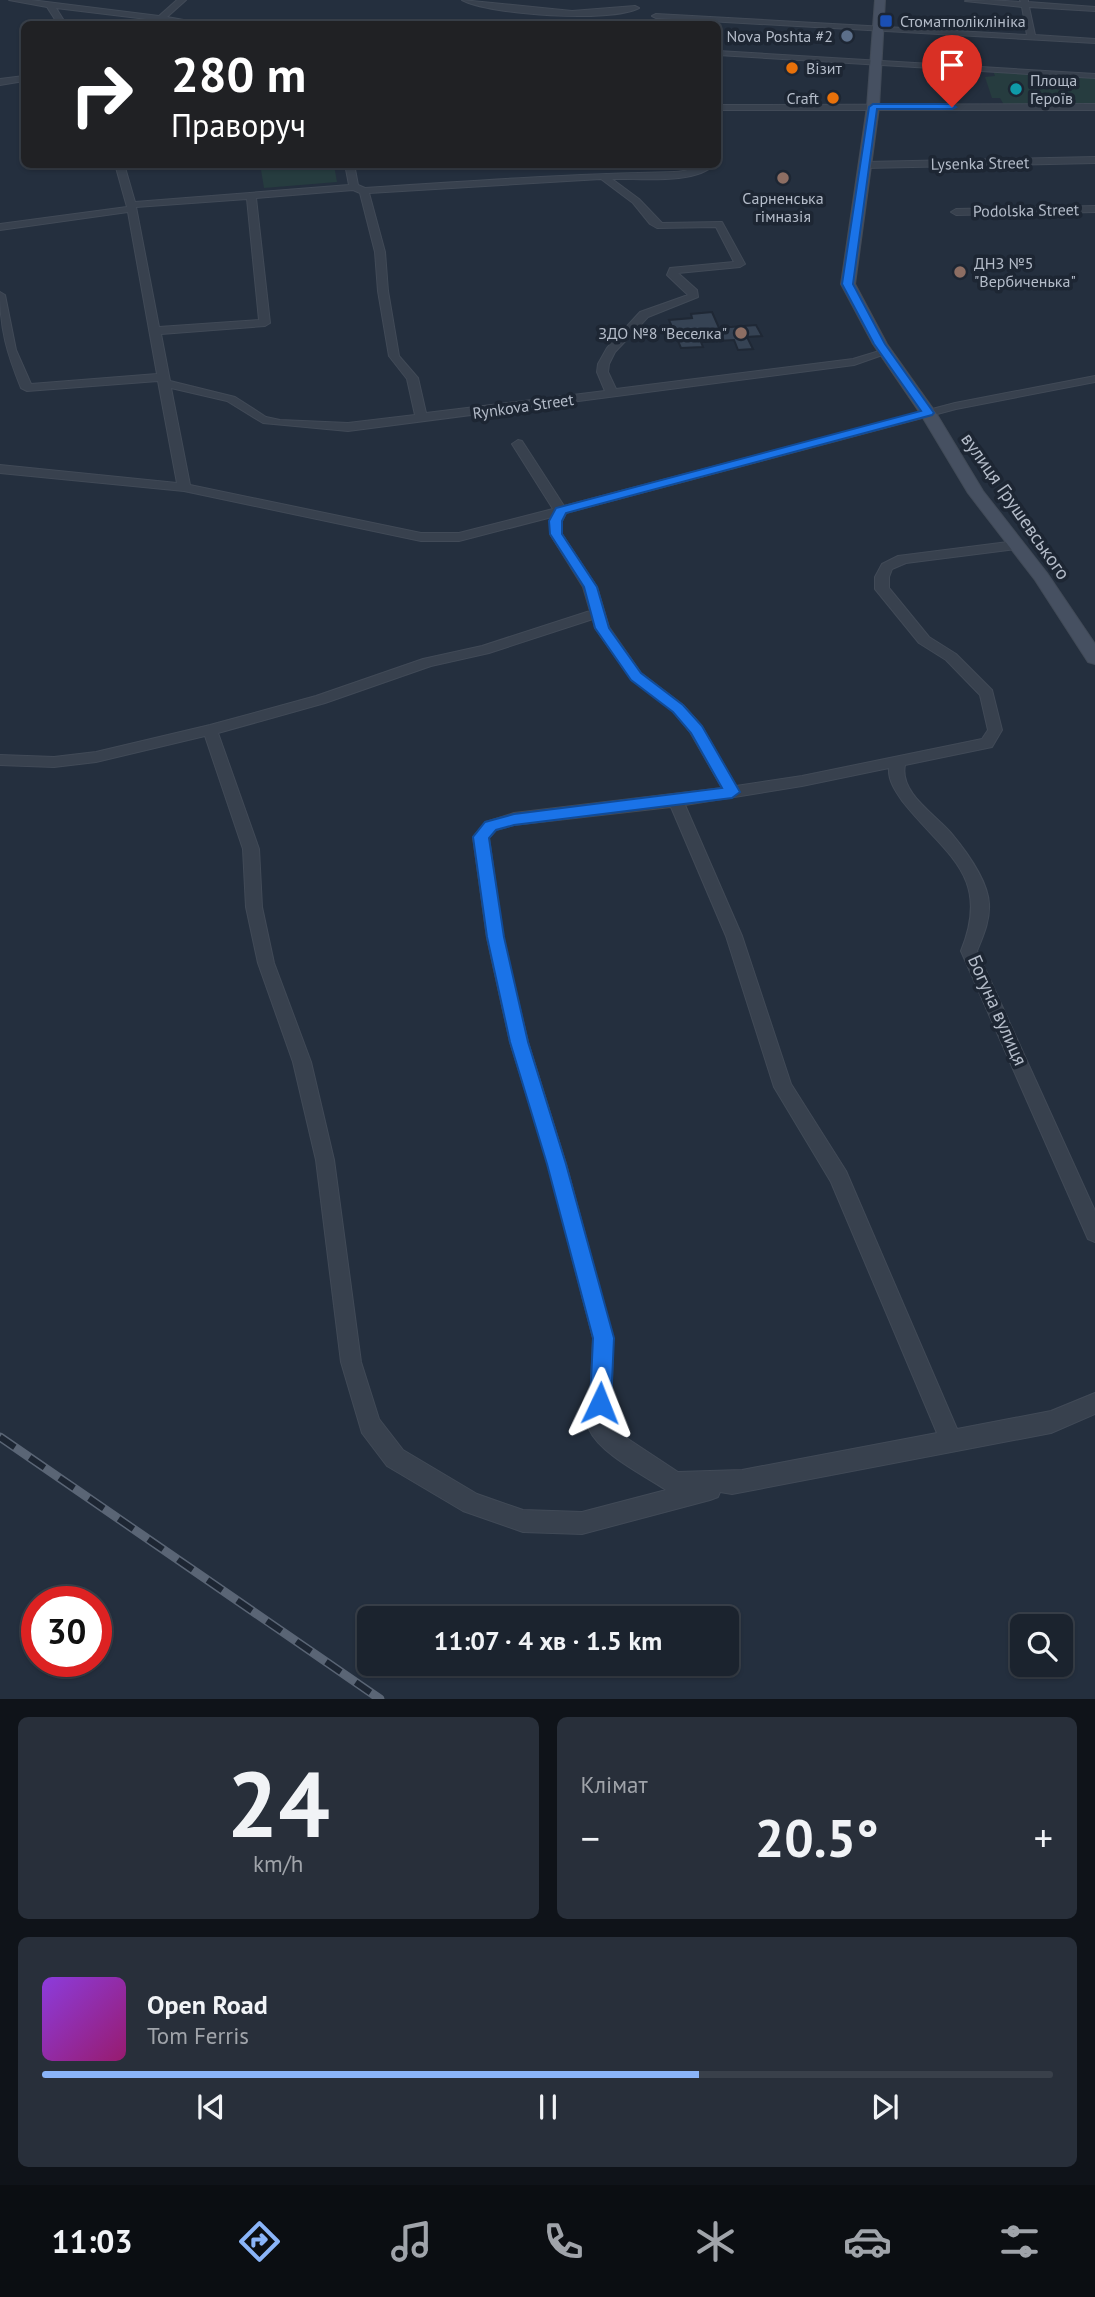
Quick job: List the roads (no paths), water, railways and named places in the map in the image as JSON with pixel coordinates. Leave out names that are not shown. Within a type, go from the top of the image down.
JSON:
[{"type":"main road","name":"вулиця Грушевського","points":[[880,0],[873,107],[848,284],[862,313],[928,413],[976,493],[1095,658]]},
{"type":"street","points":[[13,0],[177,21]]},
{"type":"street","points":[[103,11],[105,0]]},
{"type":"street","points":[[160,19],[182,0]]},
{"type":"street","points":[[466,0],[544,12],[606,13],[635,8]]},
{"type":"street","points":[[620,0],[665,21]]},
{"type":"street","points":[[969,1],[1025,2],[1095,9]]},
{"type":"street","points":[[1025,2],[1032,38]]},
{"type":"street","points":[[50,5],[60,21]]},
{"type":"street","points":[[656,16],[1095,41]]},
{"type":"street","points":[[721,53],[1095,76]]},
{"type":"street","points":[[4,85],[21,79]]},
{"type":"street","points":[[721,108],[1092,107],[1095,115]]},
{"type":"street","name":"Lysenka Street","points":[[865,165],[1095,160]]},
{"type":"street","points":[[120,168],[165,380],[184,487]]},
{"type":"street","points":[[351,168],[380,252],[383,291],[394,356],[412,378],[422,419]]},
{"type":"street","points":[[0,227],[130,207],[251,196],[602,175],[680,174],[700,172],[706,168]]},
{"type":"street","points":[[602,175],[636,201],[653,222],[660,226],[719,224],[740,264],[674,270],[672,275],[688,286],[693,297],[643,314],[632,329],[614,344],[606,356],[602,370],[612,393]]},
{"type":"street","points":[[155,331],[265,323],[251,196]]},
{"type":"street","name":"Podolska Street","points":[[956,212],[1095,209]]},
{"type":"street","name":"Rynkova Street","points":[[0,295],[10,350],[27,388],[165,380],[231,399],[263,420],[280,424],[348,427],[422,419],[889,357]]},
{"type":"street","points":[[0,469],[184,487],[399,533],[439,538],[459,537],[928,413],[1095,379]]},
{"type":"street","points":[[518,444],[561,511]]},
{"type":"street","points":[[561,511],[556,521],[556,534],[590,587],[602,628],[636,676],[678,708],[696,729],[732,792]]},
{"type":"street","points":[[740,1480],[675,1483],[617,1445],[600,1429],[603,1338],[557,1164],[519,1042],[495,937],[481,837],[491,826],[503,822],[732,792],[987,743],[995,730],[987,693],[951,657],[924,640],[882,589],[882,577],[887,567],[903,559],[1016,545]]},
{"type":"street","points":[[0,760],[54,762],[96,757],[210,730],[320,700],[428,662],[484,650],[597,613]]},
{"type":"street","points":[[210,730],[251,849],[254,907],[266,963],[302,1062],[325,1160],[351,1362],[370,1424],[395,1458],[471,1503],[523,1521],[582,1523],[740,1480],[1051,1422],[1095,1403]]},
{"type":"street","name":"Богуна вулиця","points":[[898,762],[894,769],[896,780],[927,819],[948,840],[980,895],[980,916],[969,951],[1095,1233]]},
{"type":"street","points":[[676,801],[734,936],[783,1087],[839,1177],[951,1441]]},
{"type":"railway","points":[[0,1437],[380,1699]]},
{"type":"place","name":"Стоматполіклініка","points":[[886,21]]},
{"type":"place","name":"Nova Poshta #2","points":[[847,36]]},
{"type":"place","name":"Візит","points":[[792,68]]},
{"type":"place","name":"Площа Героїв","points":[[1016,89]]},
{"type":"place","name":"Craft","points":[[833,98]]},
{"type":"place","name":"Сарненська гімназія","points":[[783,178]]},
{"type":"place","name":"ДНЗ №5 \"Вербиченька\"","points":[[960,272]]},
{"type":"place","name":"ЗДО №8 \"Веселка\"","points":[[741,333]]}]
